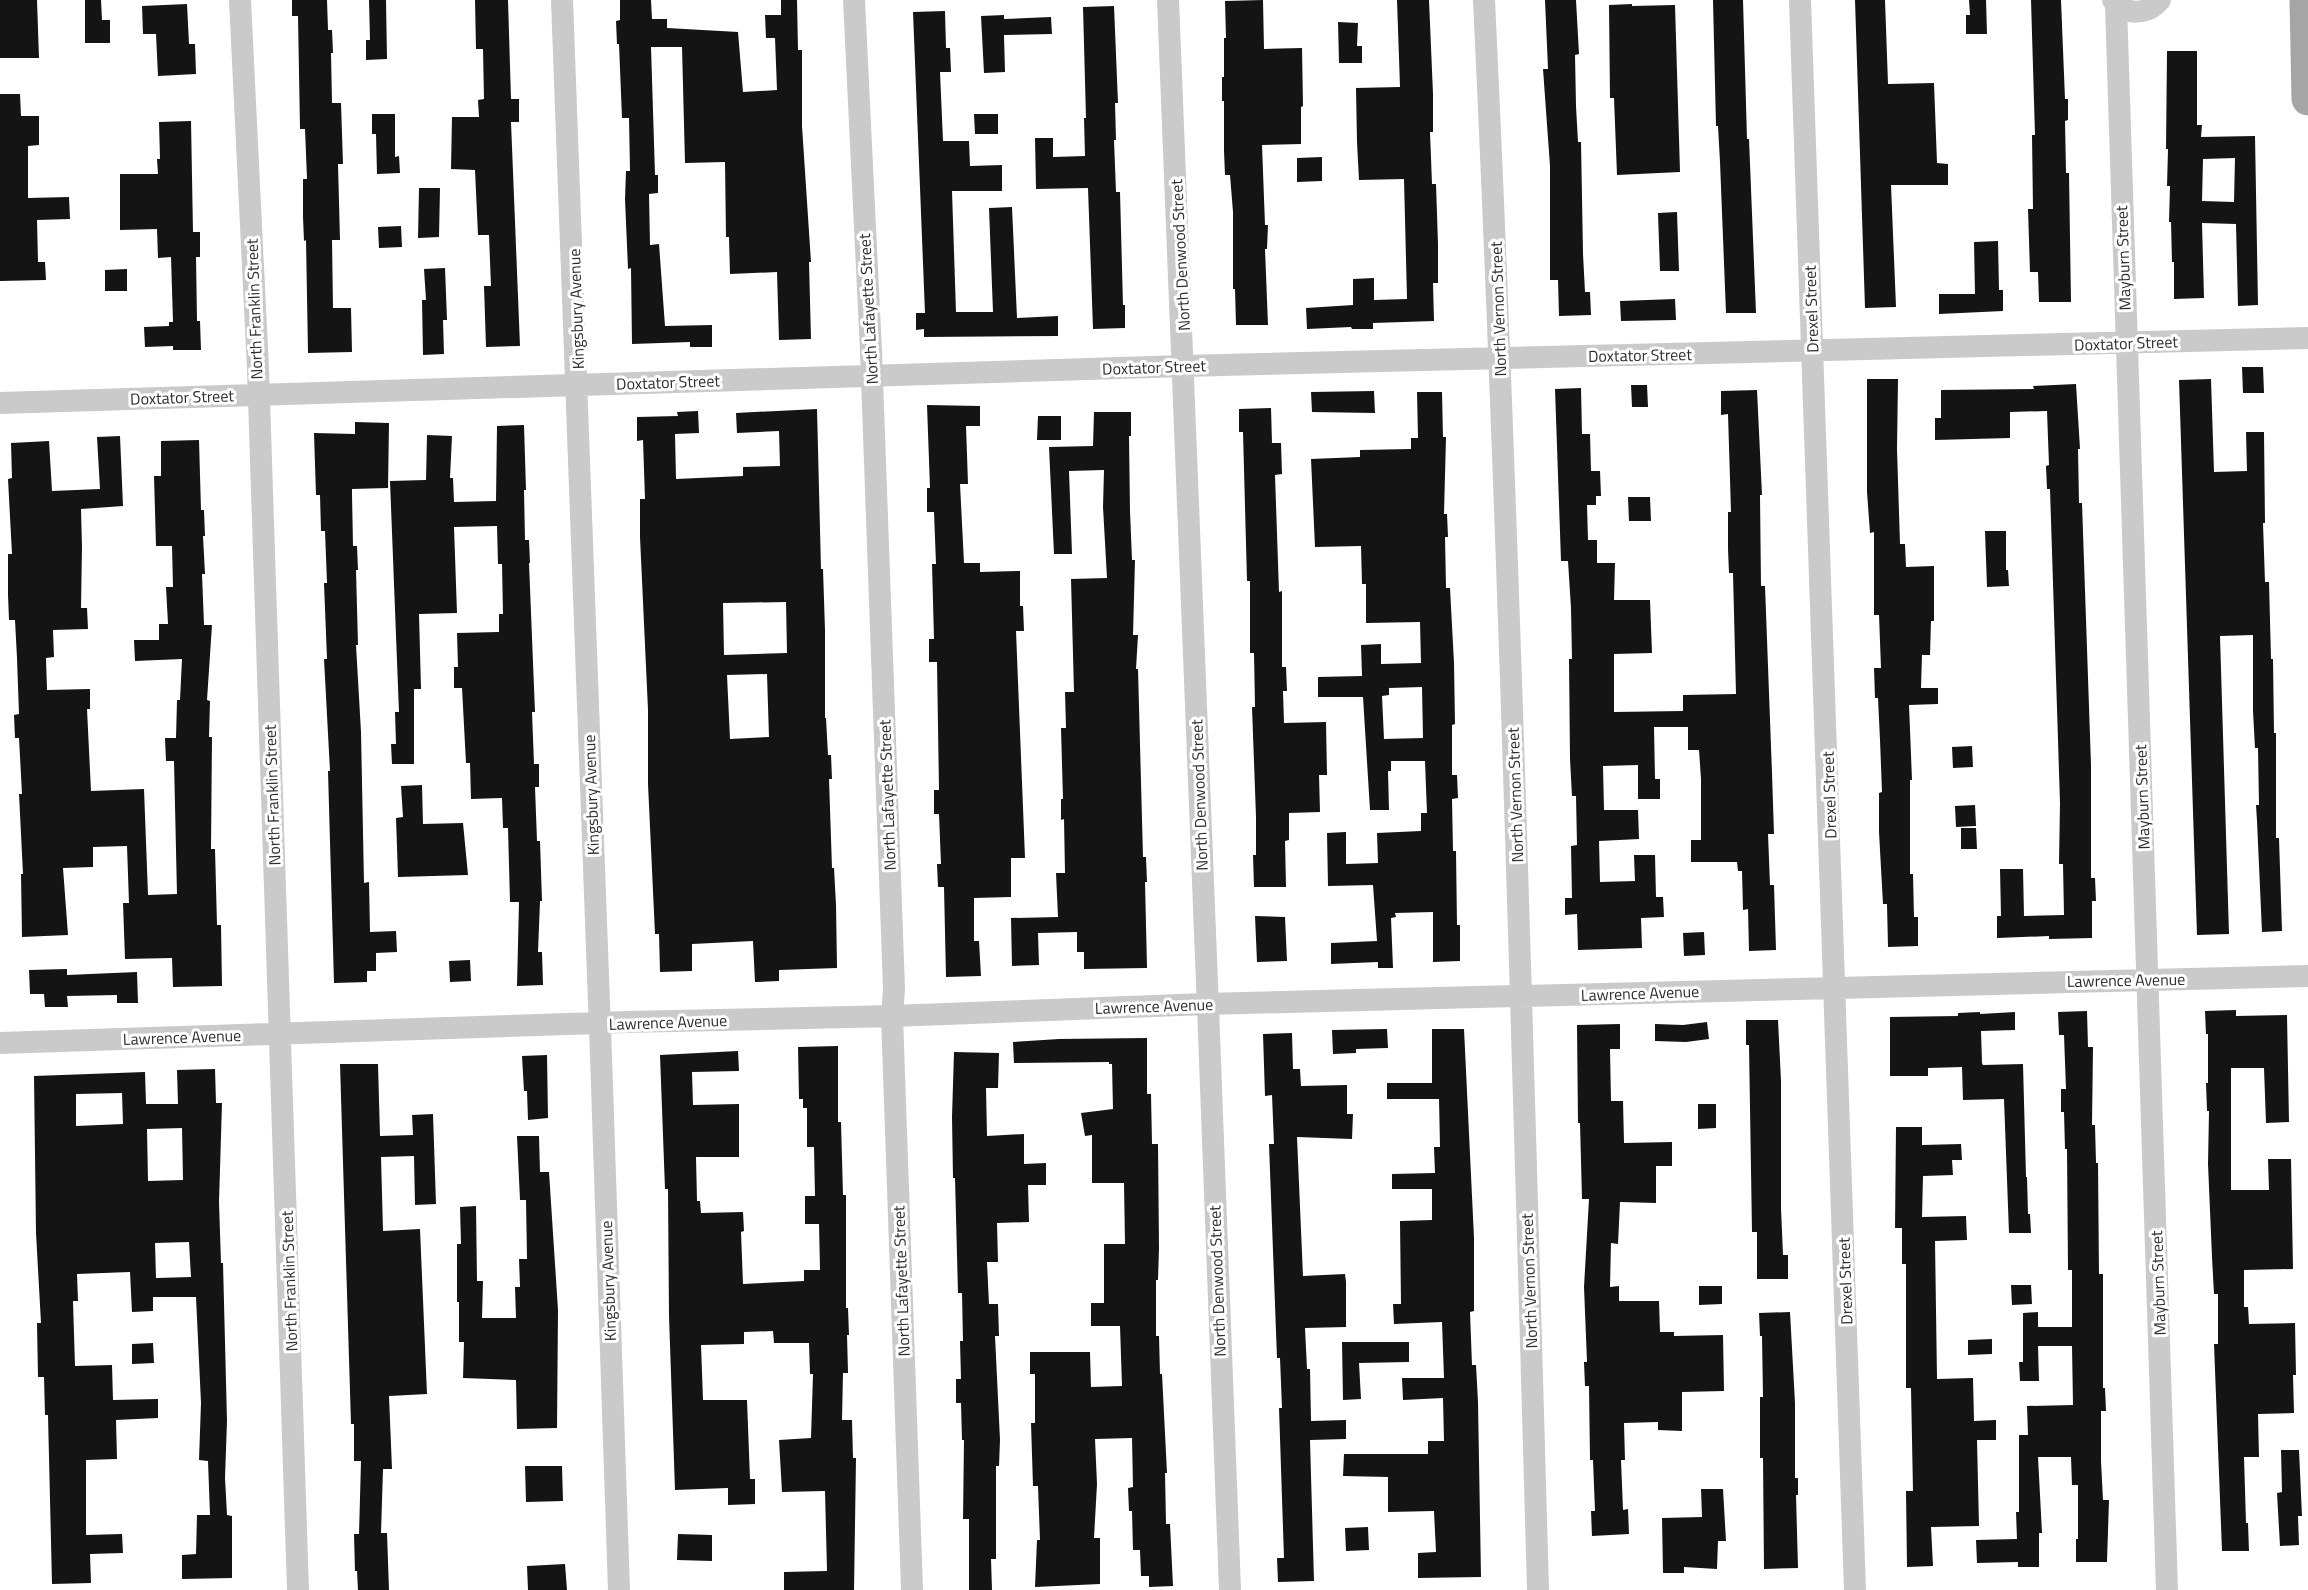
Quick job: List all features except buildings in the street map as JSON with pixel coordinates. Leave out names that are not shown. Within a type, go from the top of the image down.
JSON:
[{"type":"main road","points":[[2289,0],[2308,91]]},
{"type":"main road","points":[[2306,0],[2308,99]]},
{"type":"street","name":"North Franklin Street","points":[[240,0],[258,394],[298,1590]]},
{"type":"street","name":"Kingsbury Avenue","points":[[562,0],[579,385],[598,1024],[619,1590]]},
{"type":"street","name":"North Lafayette Street","points":[[854,0],[894,988],[892,1016],[912,1590]]},
{"type":"street","name":"North Denwood Street","points":[[1168,0],[1230,1590]]},
{"type":"street","name":"North Vernon Street","points":[[1484,0],[1501,358],[1522,996],[1538,1590]]},
{"type":"street","name":"Drexel Street","points":[[1800,0],[1855,1590]]},
{"type":"street","name":"Mayburn Street","points":[[2114,2],[2130,12],[2140,12],[2150,9],[2160,0]]},
{"type":"street","name":"Mayburn Street","points":[[2114,2],[2167,1590]]},
{"type":"street","name":"Doxtator Street","points":[[0,403],[1184,366],[2308,338]]},
{"type":"street","name":"Lawrence Avenue","points":[[0,1043],[892,1016],[1206,1004],[1835,986],[2308,976]]}]
